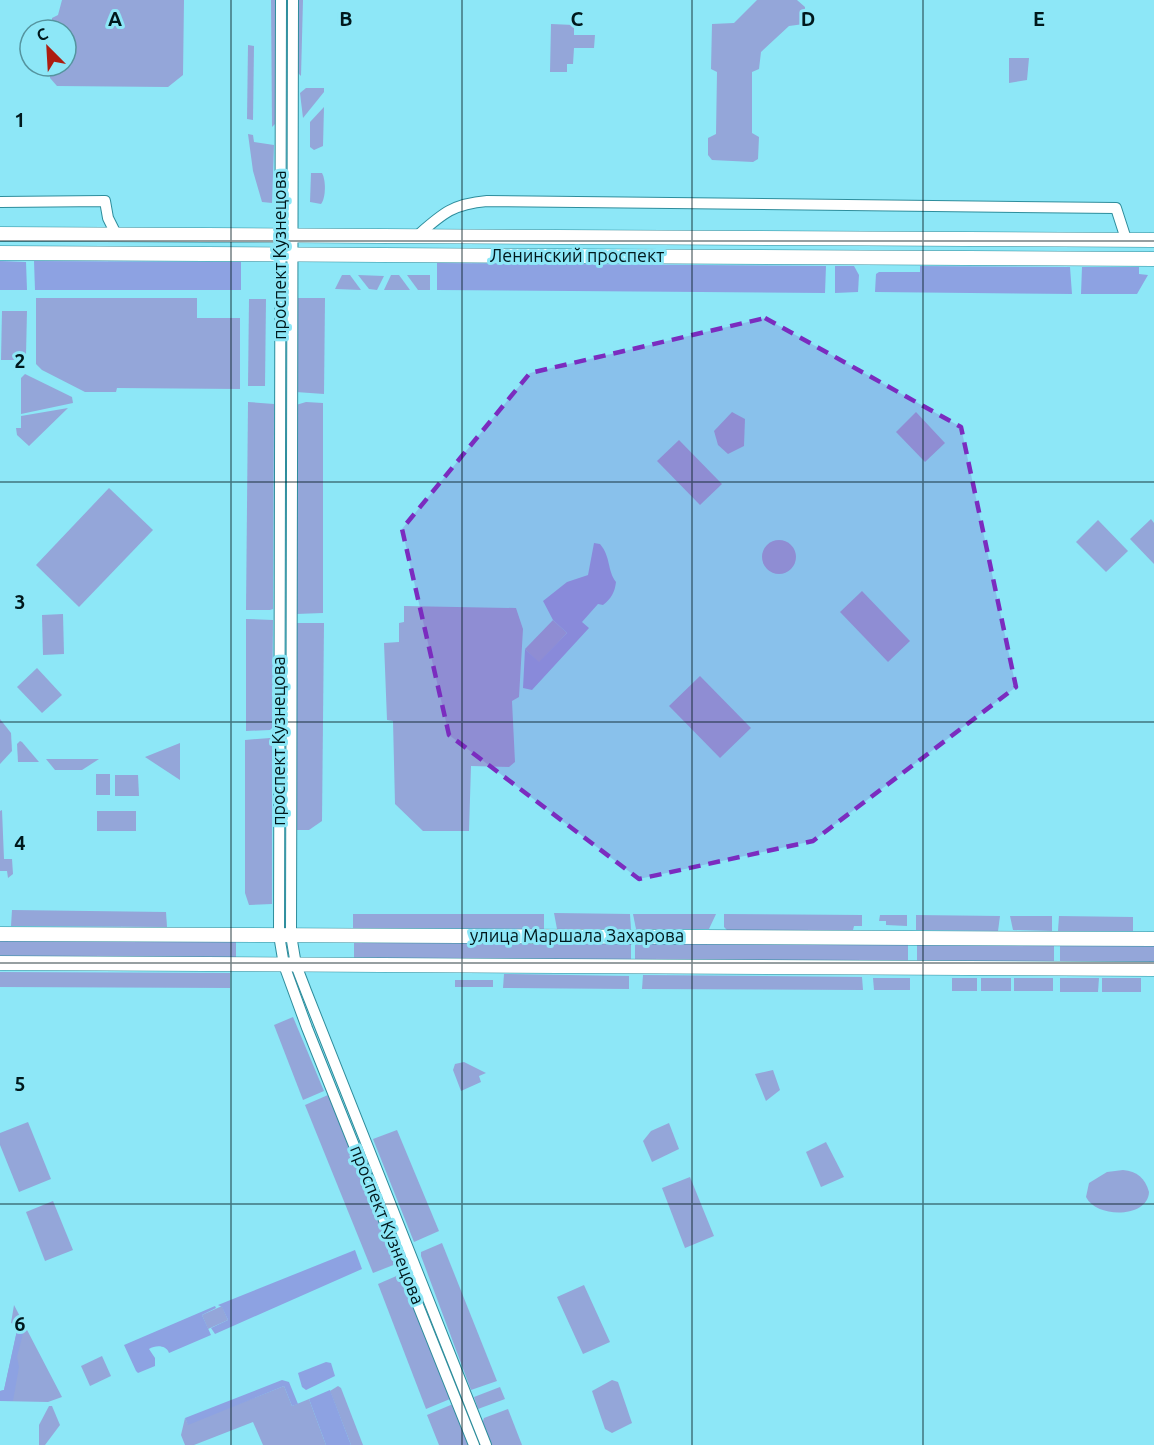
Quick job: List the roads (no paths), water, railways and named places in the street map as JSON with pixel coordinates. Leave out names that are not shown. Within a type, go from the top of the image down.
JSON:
[{"type":"main road","name":"Ленинский проспект","points":[[0,234],[1154,240]]},
{"type":"main road","name":"Ленинский проспект","points":[[0,253],[1154,259]]},
{"type":"main road","name":"улица Маршала Захарова","points":[[0,933],[1154,939]]},
{"type":"main road","name":"улица Маршала Захарова","points":[[0,963],[1154,969]]},
{"type":"street","name":"проспект Кузнецова","points":[[281,0],[286,235],[285,935],[290,965],[474,1445]]},
{"type":"street","name":"проспект Кузнецова","points":[[286,235],[293,0]]},
{"type":"street","points":[[0,201],[105,201],[108,218],[116,234]]},
{"type":"street","points":[[417,236],[450,208],[464,203],[487,201],[1116,208],[1126,239]]},
{"type":"street","name":"проспект Кузнецова","points":[[290,965],[486,1445]]}]
